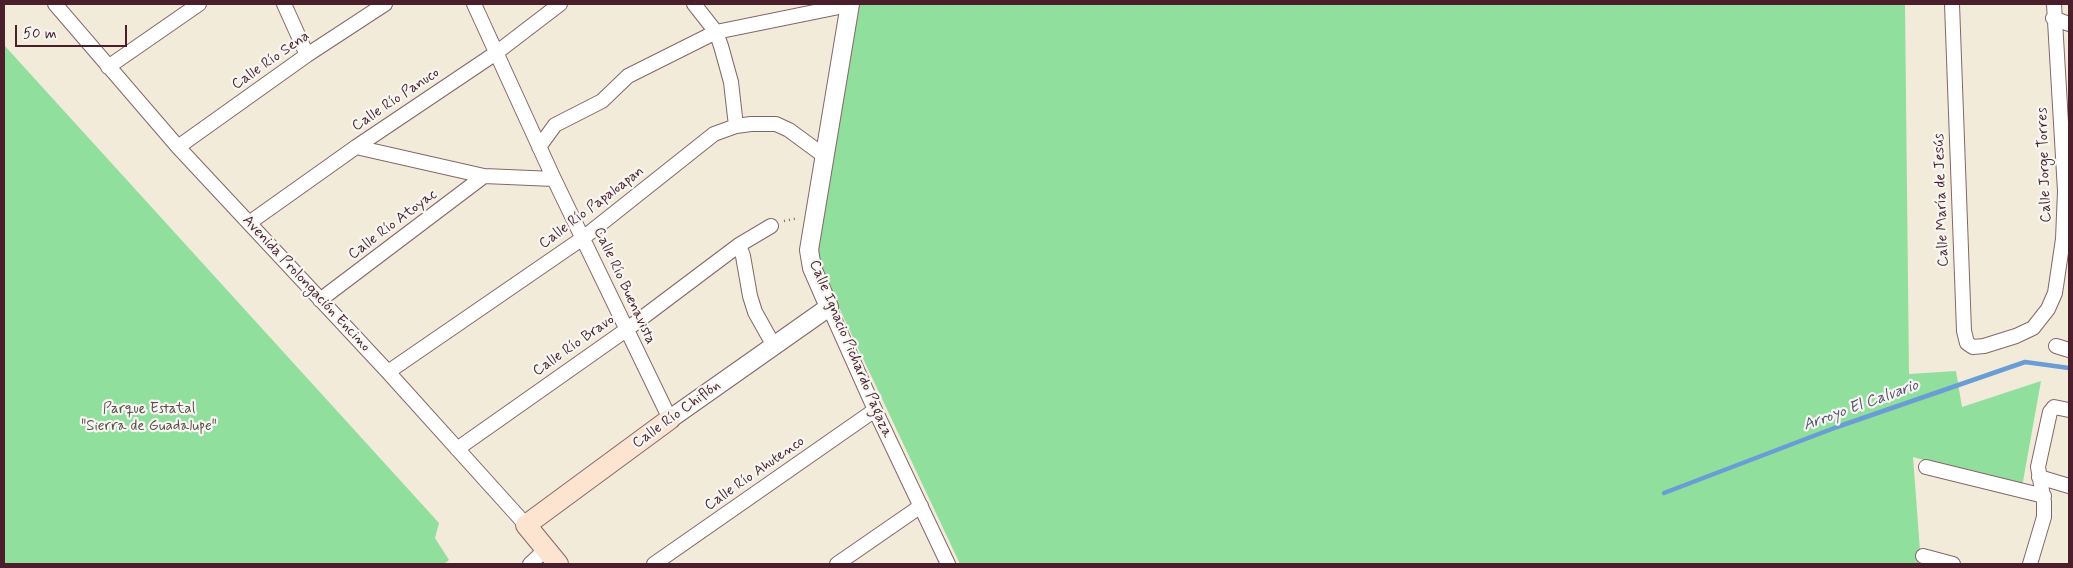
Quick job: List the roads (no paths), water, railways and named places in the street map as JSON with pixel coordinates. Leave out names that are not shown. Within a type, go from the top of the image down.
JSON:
[{"type":"main road","name":"Calle Río Chiflón","points":[[526,525],[670,419]]},
{"type":"main road","name":"Avenida Prolongación Encino","points":[[526,525],[552,556]]},
{"type":"street","name":"Avenida Prolongación Encino","points":[[55,4],[108,68],[178,147],[388,372],[526,525]]},
{"type":"street","points":[[108,68],[199,4]]},
{"type":"street","points":[[284,4],[307,55]]},
{"type":"street","name":"Calle Río Sena","points":[[178,147],[307,55],[385,4]]},
{"type":"street","name":"Calle Río Buenavista","points":[[474,4],[554,180],[670,419]]},
{"type":"street","name":"Calle Río Panuco","points":[[248,223],[356,146],[496,54],[560,4]]},
{"type":"street","points":[[694,4],[716,32],[732,82],[736,126]]},
{"type":"street","name":"Calle María de Jesús","points":[[1952,4],[1964,331],[1967,343],[1973,347],[1984,346],[2016,336]]},
{"type":"street","name":"Calle Jorge Torres","points":[[2016,336],[2033,328],[2048,309],[2055,292],[2063,239],[2065,191],[2054,4]]},
{"type":"street","points":[[539,147],[555,125],[602,101],[628,76],[716,32],[850,5]]},
{"type":"street","name":"Calle Ignacio Pichardo Pagaza","points":[[850,5],[823,155],[809,250],[810,261],[875,410],[948,564]]},
{"type":"street","points":[[2054,18],[2069,24]]},
{"type":"street","name":"Calle Río Papaloapan","points":[[388,372],[583,238],[714,134],[736,126],[751,124],[783,126],[823,155]]},
{"type":"street","points":[[356,146],[484,176],[554,180]]},
{"type":"street","name":"Calle Río Atoyac","points":[[320,300],[484,176]]},
{"type":"street","name":"Calle Río Bravo","points":[[457,449],[626,330],[738,245],[771,226]]},
{"type":"street","points":[[738,245],[744,256],[750,296],[755,312],[774,346]]},
{"type":"street","name":"Calle Río Chiflón","points":[[670,419],[829,307]]},
{"type":"street","points":[[2030,564],[2044,517],[2044,496],[2038,477],[2039,456],[2050,412],[2054,407],[2069,410]]},
{"type":"street","name":"Calle Río Ahutenco","points":[[654,564],[875,410]]},
{"type":"street","points":[[1926,467],[2044,496]]},
{"type":"street","points":[[2038,477],[2069,486]]},
{"type":"street","points":[[837,564],[921,506]]},
{"type":"street","points":[[530,564],[552,556]]},
{"type":"street","points":[[1923,556],[1953,564]]},
{"type":"waterway","name":"Arroyo El Calvario","points":[[1664,493],[1837,427],[2025,362],[2069,368]]},
{"type":"park label","name":"Parque Estatal \"Sierra de Guadalupe\"","points":[[149,418]]}]
